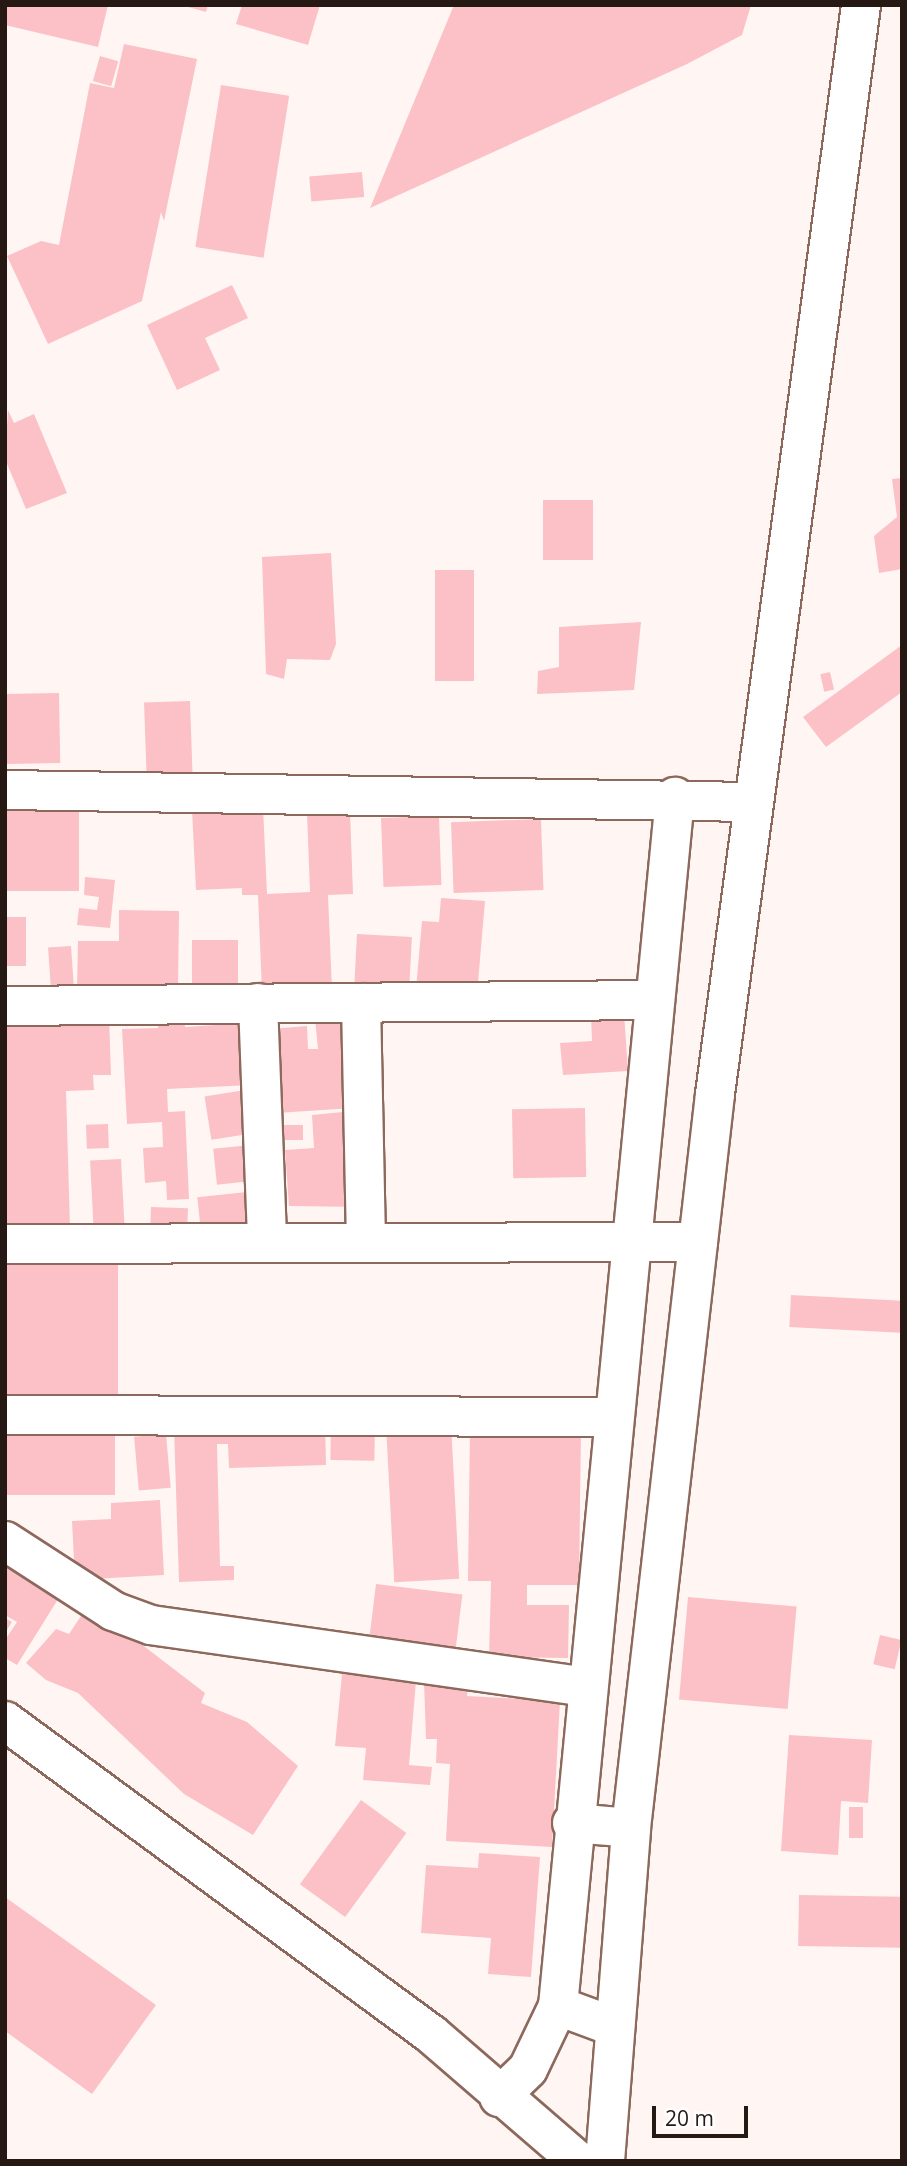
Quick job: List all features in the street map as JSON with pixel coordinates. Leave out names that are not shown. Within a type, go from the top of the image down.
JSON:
[{"type":"street","points":[[605,2161],[631,1828],[698,1242],[861,5]]},
{"type":"street","points":[[5,790],[675,797],[754,802]]},
{"type":"street","points":[[499,2097],[528,2069],[558,2006],[572,1823],[611,1417],[675,797]]},
{"type":"street","points":[[5,1006],[654,1000]]},
{"type":"street","points":[[258,1003],[267,1242]]},
{"type":"street","points":[[361,1003],[366,1241]]},
{"type":"street","points":[[5,1244],[629,1239],[698,1242]]},
{"type":"street","points":[[5,1415],[611,1417]]},
{"type":"street","points":[[5,1541],[113,1611],[151,1625],[585,1686]]},
{"type":"street","points":[[5,1721],[262,1923]]},
{"type":"street","points":[[5,1748],[431,2034],[460,2066],[578,2161]]},
{"type":"street","points":[[572,1823],[631,1828]]},
{"type":"street","points":[[558,2006],[615,2027]]},
{"type":"building","points":[[5,5],[108,5],[98,47],[5,25]]},
{"type":"building","points":[[181,5],[208,5],[206,12]]},
{"type":"building","points":[[242,5],[320,5],[308,45],[236,24]]},
{"type":"building","points":[[454,5],[751,5],[742,35],[687,64],[370,208]]},
{"type":"building","points":[[124,44],[197,59],[164,221],[161,212],[142,301],[48,344],[7,256],[41,241],[59,245],[90,83],[114,88]]},
{"type":"building","points":[[100,56],[118,61],[111,86],[93,81]]},
{"type":"building","points":[[221,85],[289,96],[263,258],[195,247]]},
{"type":"building","points":[[362,172],[364,197],[311,202],[309,177]]},
{"type":"building","points":[[232,285],[248,318],[205,338],[220,370],[177,390],[147,325]]},
{"type":"building","points":[[8,410],[14,423],[34,414],[67,493],[26,509],[5,459]]},
{"type":"building","points":[[902,478],[902,569],[879,573],[874,536],[897,517],[892,479]]},
{"type":"building","points":[[543,500],[593,500],[593,560],[543,560]]},
{"type":"building","points":[[331,553],[336,644],[330,660],[287,659],[284,679],[266,674],[262,557]]},
{"type":"building","points":[[435,570],[474,570],[474,681],[435,681]]},
{"type":"building","points":[[641,622],[634,690],[537,694],[538,671],[559,667],[559,627]]},
{"type":"building","points":[[902,645],[902,692],[826,747],[803,717]]},
{"type":"building","points":[[830,672],[834,690],[824,692],[820,674]]},
{"type":"building","points":[[59,693],[60,763],[6,764],[5,694]]},
{"type":"building","points":[[190,701],[193,775],[147,777],[144,703]]},
{"type":"building","points":[[6,806],[79,806],[79,891],[6,891]]},
{"type":"building","points":[[263,807],[267,894],[310,892],[307,813],[350,811],[353,894],[328,895],[332,989],[262,992],[258,895],[242,895],[242,888],[196,890],[192,810]]},
{"type":"building","points":[[439,816],[441,885],[383,887],[381,818]]},
{"type":"building","points":[[541,819],[543,890],[454,893],[451,822]]},
{"type":"building","points":[[85,877],[115,880],[110,928],[77,925],[79,908],[97,910],[99,897],[84,895]]},
{"type":"building","points":[[441,898],[485,901],[477,994],[416,989],[422,921],[439,922]]},
{"type":"building","points":[[119,910],[179,911],[178,988],[77,988],[78,941],[119,941]]},
{"type":"building","points":[[7,917],[26,917],[26,966],[7,966]]},
{"type":"building","points":[[357,934],[412,937],[409,987],[354,984]]},
{"type":"building","points":[[192,940],[238,940],[238,985],[192,985]]},
{"type":"building","points":[[71,946],[74,986],[51,988],[48,948]]},
{"type":"building","points":[[624,1013],[628,1071],[563,1075],[560,1043],[592,1041],[591,1016]]},
{"type":"building","points":[[184,1015],[185,1027],[249,1023],[252,1085],[167,1089],[168,1112],[185,1111],[189,1199],[167,1200],[166,1181],[145,1183],[143,1148],[163,1147],[162,1122],[127,1124],[122,1029],[158,1028],[158,1017]]},
{"type":"building","points":[[109,1016],[111,1075],[93,1075],[94,1090],[66,1091],[70,1227],[5,1230],[5,1020]]},
{"type":"building","points":[[347,1017],[353,1108],[277,1113],[271,1029],[307,1026],[308,1049],[318,1049],[315,1019]]},
{"type":"building","points":[[245,1090],[252,1133],[211,1140],[205,1096]]},
{"type":"building","points":[[585,1108],[586,1177],[513,1178],[512,1109]]},
{"type":"building","points":[[353,1111],[361,1207],[289,1206],[285,1150],[314,1148],[312,1115]]},
{"type":"building","points":[[108,1124],[109,1148],[87,1149],[86,1125]]},
{"type":"building","points":[[276,1125],[303,1125],[303,1140],[276,1140]]},
{"type":"building","points":[[250,1145],[254,1181],[217,1185],[213,1149]]},
{"type":"building","points":[[121,1159],[125,1228],[94,1230],[90,1161]]},
{"type":"building","points":[[256,1191],[260,1228],[201,1234],[197,1197]]},
{"type":"building","points":[[151,1207],[188,1208],[187,1227],[150,1226]]},
{"type":"building","points":[[5,1250],[118,1250],[118,1394],[5,1394]]},
{"type":"building","points":[[791,1295],[902,1301],[900,1333],[789,1327]]},
{"type":"building","points":[[331,1423],[375,1424],[374,1461],[330,1460]]},
{"type":"building","points":[[451,1423],[459,1579],[394,1582],[386,1426]]},
{"type":"building","points":[[325,1424],[326,1465],[229,1468],[228,1444],[217,1444],[220,1566],[234,1566],[234,1580],[179,1582],[174,1428]]},
{"type":"building","points":[[5,1427],[115,1427],[115,1495],[5,1495]]},
{"type":"building","points":[[470,1430],[581,1430],[579,1585],[527,1585],[527,1605],[569,1605],[568,1658],[489,1657],[491,1581],[468,1581]]},
{"type":"building","points":[[166,1434],[171,1488],[139,1491],[134,1437]]},
{"type":"building","points":[[160,1500],[164,1575],[75,1580],[72,1521],[111,1519],[111,1503]]},
{"type":"building","points":[[5,1562],[60,1596],[17,1665],[5,1658],[5,1640],[17,1622],[5,1615]]},
{"type":"building","points":[[376,1584],[462,1595],[456,1647],[370,1637]]},
{"type":"building","points":[[688,1597],[797,1606],[788,1709],[679,1700]]},
{"type":"building","points":[[89,1604],[205,1693],[201,1703],[247,1722],[298,1766],[253,1835],[184,1794],[78,1693],[46,1680],[26,1663],[56,1629],[69,1634]]},
{"type":"building","points":[[5,1618],[12,1622],[5,1633]]},
{"type":"building","points":[[880,1635],[901,1640],[895,1669],[873,1664]]},
{"type":"building","points":[[342,1674],[416,1681],[409,1765],[432,1767],[430,1785],[363,1780],[366,1748],[335,1746]]},
{"type":"building","points":[[424,1682],[468,1685],[467,1696],[560,1701],[552,1847],[446,1841],[450,1764],[436,1763],[437,1739],[426,1739]]},
{"type":"building","points":[[789,1735],[872,1740],[868,1803],[841,1801],[838,1855],[781,1851]]},
{"type":"building","points":[[361,1800],[406,1833],[345,1917],[300,1884]]},
{"type":"building","points":[[849,1807],[863,1807],[863,1838],[849,1838]]},
{"type":"building","points":[[479,1853],[540,1857],[531,1977],[488,1974],[491,1938],[421,1933],[426,1865],[478,1868]]},
{"type":"building","points":[[799,1895],[902,1897],[901,1948],[798,1946]]},
{"type":"building","points":[[5,1897],[156,2005],[92,2094],[5,2031]]}]
